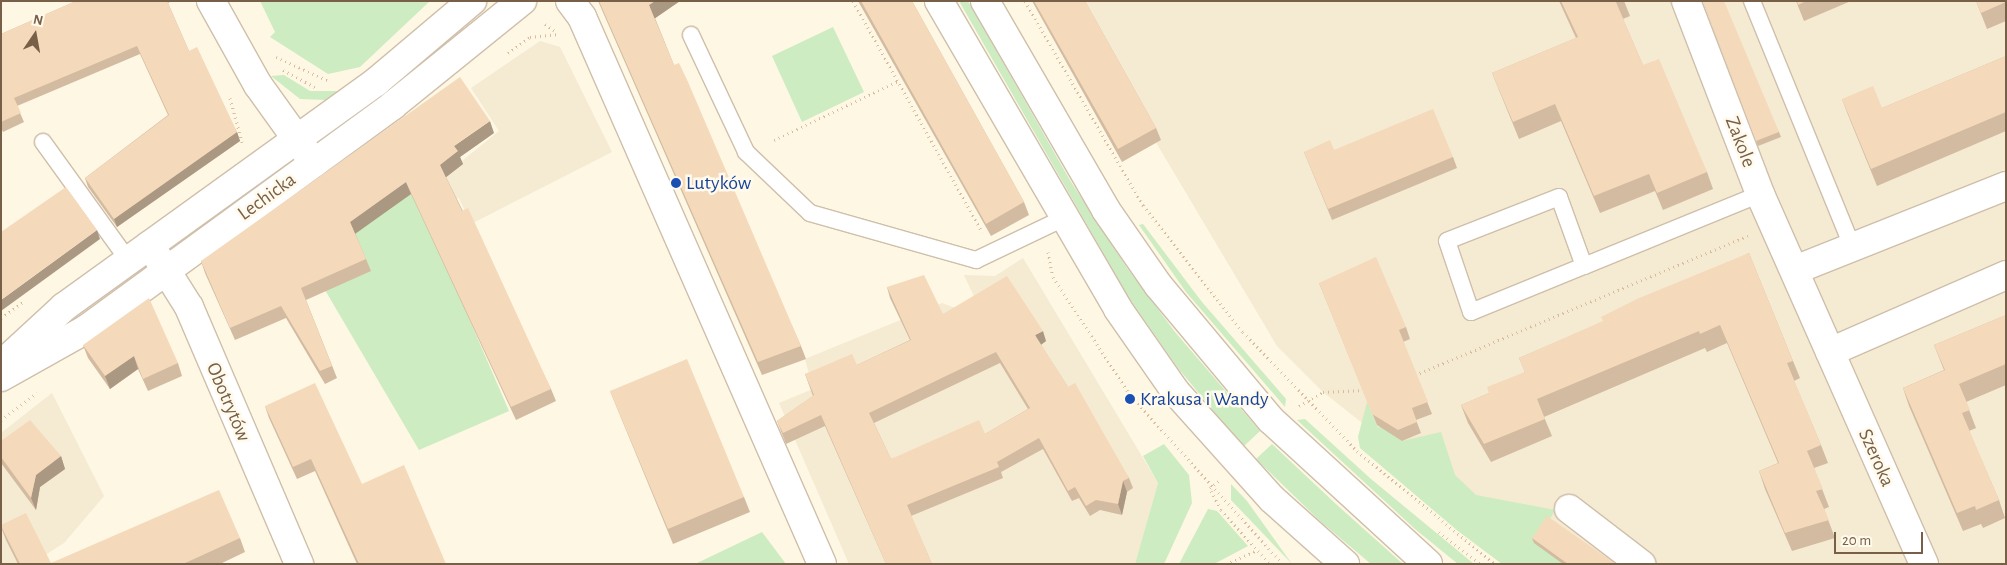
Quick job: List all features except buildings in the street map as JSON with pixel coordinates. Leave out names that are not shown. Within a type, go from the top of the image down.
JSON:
[{"type":"street","points":[[211,1],[232,45],[314,163]]},
{"type":"street","name":"Lechicka","points":[[1,365],[64,307],[415,52],[472,1]]},
{"type":"street","name":"Lechicka","points":[[1,377],[85,330],[314,163],[522,1]]},
{"type":"street","points":[[570,1],[582,17],[822,564]]},
{"type":"street","points":[[939,1],[1118,309],[1175,391],[1272,499],[1345,564]]},
{"type":"street","points":[[985,1],[1106,210],[1164,293],[1271,420],[1428,564]]},
{"type":"street","name":"Zakole","points":[[1686,1],[1760,194],[1798,275]]},
{"type":"street","points":[[1798,275],[1853,249],[2006,186]]},
{"type":"street","name":"Obotrytów","points":[[139,253],[168,269],[189,307],[299,564]]},
{"type":"street","name":"Szeroka","points":[[1798,275],[1924,564]]},
{"type":"street","points":[[1830,352],[2006,275]]},
{"type":"street","points":[[1569,509],[1641,564]]},
{"type":"lane","points":[[1752,1],[1853,249]]},
{"type":"lane","points":[[691,35],[746,152],[810,213],[976,260],[1064,218]]},
{"type":"lane","points":[[43,142],[139,253]]},
{"type":"lane","points":[[1584,266],[1559,197],[1447,241],[1471,312],[1584,266],[1760,194]]},
{"type":"path","points":[[853,1],[993,252]]},
{"type":"path","points":[[1025,1],[1143,205],[1231,317],[1304,402],[1379,470],[1495,564]]},
{"type":"path","points":[[270,54],[315,78],[333,79]]},
{"type":"path","points":[[275,70],[323,89]]},
{"type":"path","points":[[774,140],[898,81]]},
{"type":"path","points":[[227,91],[243,134],[237,149]]},
{"type":"path","points":[[1407,378],[1756,233]]},
{"type":"path","points":[[1304,402],[1323,392],[1371,390]]},
{"type":"path","points":[[1270,564],[1221,510],[1210,488],[1228,504],[1283,564]]},
{"type":"path","points":[[1226,564],[1258,550]]},
{"type":"shaded area","points":[[1072,1],[2006,1],[2006,564],[1563,564],[1384,440],[1323,392],[1277,346]]},
{"type":"shaded area","points":[[540,41],[560,47],[612,152],[471,224],[459,198],[445,203],[436,182],[499,131],[471,88]]},
{"type":"shaded area","points":[[1023,258],[1158,483],[1135,564],[849,564],[779,403],[813,389],[805,359],[942,303],[966,312],[978,305],[964,275],[995,276]]},
{"type":"shaded area","points":[[52,393],[104,496],[64,543],[31,564],[1,564],[1,433]]},
{"type":"green space","points":[[260,1],[430,1],[360,67],[328,74],[270,37],[275,32]]},
{"type":"green space","points":[[959,1],[968,1],[1071,182],[1127,268],[1175,332],[1260,431],[1243,447],[1178,368],[1129,298]]},
{"type":"green space","points":[[833,27],[864,92],[802,122],[772,56]]},
{"type":"green space","points":[[284,75],[310,91],[343,91],[327,100],[300,99],[271,76]]},
{"type":"green space","points":[[413,189],[509,411],[419,450],[325,290],[325,251]]},
{"type":"green space","points":[[1143,224],[1202,302],[1286,399],[1285,407],[1186,292],[1139,225]]},
{"type":"green space","points":[[1367,402],[1378,428],[1383,425],[1402,441],[1441,432],[1455,475],[1476,495],[1555,510],[1549,521],[1563,564],[1502,564],[1458,531],[1360,448],[1358,437]]},
{"type":"green space","points":[[1305,419],[1371,479],[1474,564],[1458,564],[1415,529],[1297,420]]},
{"type":"green space","points":[[1164,444],[1189,475],[1192,503],[1164,564],[1135,564],[1158,483],[1143,456]]},
{"type":"green space","points":[[1272,444],[1403,564],[1371,564],[1320,521],[1256,459]]},
{"type":"green space","points":[[1231,484],[1247,501],[1292,564],[1231,500]]},
{"type":"green space","points":[[1208,509],[1217,511],[1248,546],[1214,564],[1179,564]]},
{"type":"green space","points":[[762,532],[786,564],[695,564]]},
{"type":"place","name":"Lutyków","points":[[676,183]]},
{"type":"place","name":"Krakusa i Wandy","points":[[1130,399]]}]
